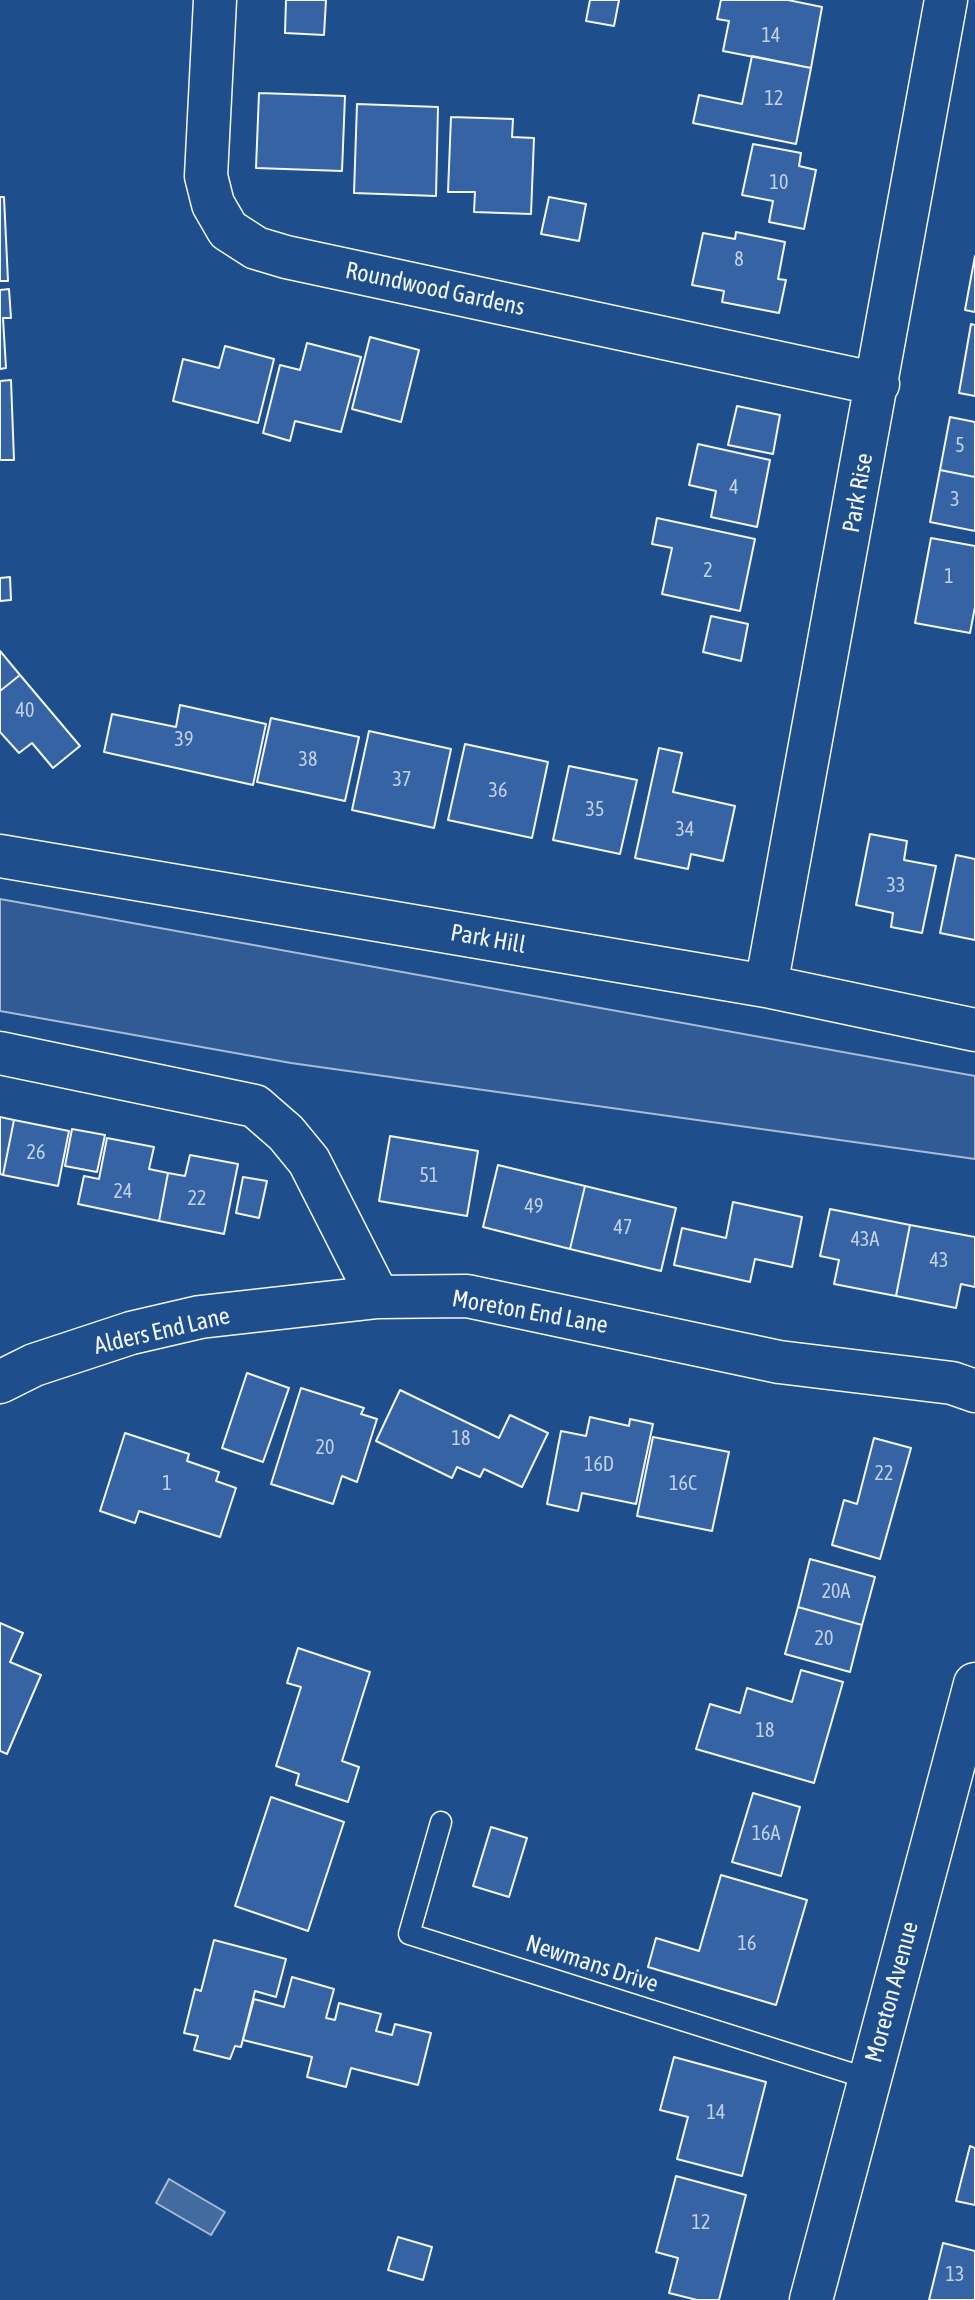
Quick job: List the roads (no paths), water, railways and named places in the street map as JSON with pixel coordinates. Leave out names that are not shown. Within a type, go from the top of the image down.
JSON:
[{"type":"street","name":"Roundwood Gardens","points":[[215,0],[206,176],[213,204],[228,230],[256,248],[317,264],[878,384]]},
{"type":"street","name":"Park Rise","points":[[766,986],[946,0]]},
{"type":"street","name":"Park Hill","points":[[0,856],[766,986],[975,1030]]},
{"type":"street","points":[[0,1053],[255,1106],[286,1133],[309,1161],[378,1297]]},
{"type":"street","name":"Moreton End Lane","points":[[378,1297],[467,1296],[779,1362],[952,1383],[975,1391]]},
{"type":"street","name":"Alders End Lane","points":[[0,1382],[48,1360],[131,1333],[200,1317],[378,1297]]},
{"type":"street","name":"Moreton Avenue","points":[[811,2300],[975,1684]]},
{"type":"lane","name":"Newmans Drive","points":[[441,1822],[409,1934],[869,2079]]}]
